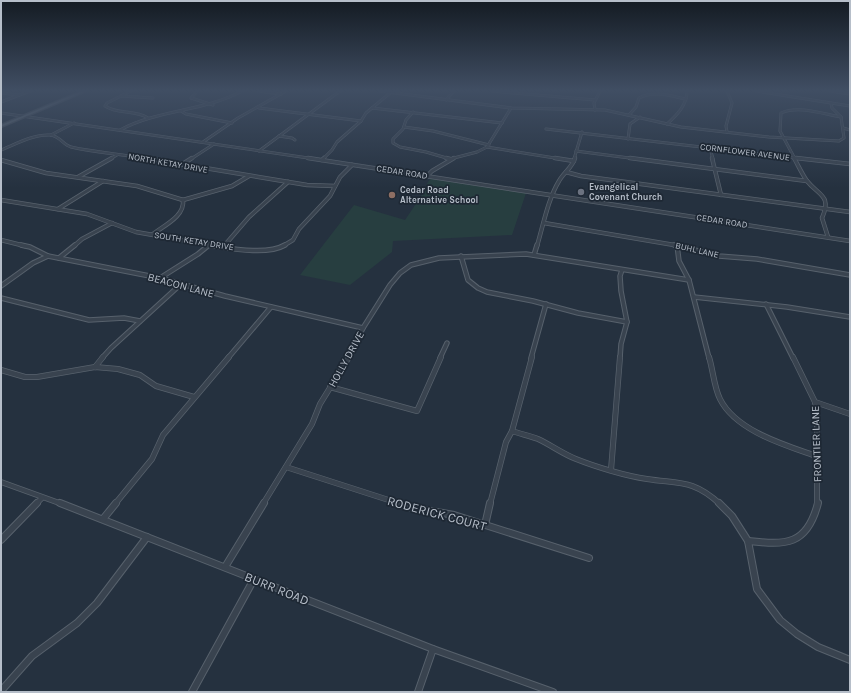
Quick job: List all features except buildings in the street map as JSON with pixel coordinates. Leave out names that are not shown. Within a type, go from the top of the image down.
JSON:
[{"type":"street","points":[[1,150],[28,139],[51,135],[73,123]]},
{"type":"street","name":"CEDAR ROAD","points":[[76,123],[850,241]]},
{"type":"street","points":[[120,130],[136,123]]},
{"type":"street","points":[[202,142],[231,123]]},
{"type":"street","points":[[259,151],[296,123]]},
{"type":"street","points":[[322,160],[332,150],[337,142],[358,123]]},
{"type":"street","points":[[405,123],[404,127],[393,139],[395,145],[426,152],[450,160]]},
{"type":"street","points":[[427,176],[432,170],[450,160],[477,152],[488,146],[502,123]]},
{"type":"street","points":[[628,139],[631,123]]},
{"type":"street","points":[[726,132],[727,123]]},
{"type":"street","points":[[780,123],[780,129],[784,138],[807,181],[822,193],[826,202],[826,209],[822,218],[828,237]]},
{"type":"street","points":[[667,124],[726,132],[839,142],[844,138],[842,123]]},
{"type":"street","points":[[404,127],[433,131],[488,146],[574,161]]},
{"type":"street","name":"CORNFLOWER AVENUE","points":[[546,129],[553,128],[628,139],[850,164]]},
{"type":"street","points":[[843,128],[850,130]]},
{"type":"street","points":[[534,255],[552,196],[559,180],[571,167],[574,161],[582,132]]},
{"type":"street","name":"NORTH KETAY DRIVE","points":[[51,135],[59,138],[64,144],[72,148],[145,158],[180,166],[307,185],[335,186]]},
{"type":"street","points":[[279,136],[292,138],[295,140]]},
{"type":"street","points":[[180,166],[214,144]]},
{"type":"street","points":[[1,147],[7,148]]},
{"type":"street","points":[[710,148],[722,195]]},
{"type":"street","points":[[576,152],[807,181]]},
{"type":"street","points":[[77,177],[117,154]]},
{"type":"street","points":[[1,160],[16,163],[39,171],[137,186],[183,200],[232,186],[249,176]]},
{"type":"street","name":"SOUTH KETAY DRIVE","points":[[1,200],[94,216],[128,229],[209,245],[271,250],[293,240],[299,229],[330,196],[340,177],[352,165]]},
{"type":"street","points":[[566,172],[581,176],[850,212]]},
{"type":"street","points":[[58,209],[103,181]]},
{"type":"street","points":[[224,246],[250,217],[288,182]]},
{"type":"street","points":[[153,234],[180,214],[184,206],[183,200]]},
{"type":"street","name":"BUHL LANE","points":[[544,223],[677,245],[719,256],[757,259],[850,275]]},
{"type":"street","points":[[59,258],[82,239],[112,224]]},
{"type":"street","name":"BEACON LANE","points":[[1,240],[30,247],[48,256],[160,278],[271,307],[363,328]]},
{"type":"street","points":[[160,278],[174,268],[198,255],[209,245]]},
{"type":"street","points":[[677,245],[679,261],[689,280],[720,398],[725,407],[739,422],[752,430],[816,456]]},
{"type":"street","name":"HOLLY DRIVE","points":[[225,567],[312,424],[320,404],[350,355],[363,328],[395,278],[411,265],[429,259],[461,256],[519,254],[534,255],[689,280]]},
{"type":"street","points":[[1,286],[33,263],[48,256]]},
{"type":"street","points":[[461,256],[468,280],[478,288],[487,292],[546,304],[578,314],[627,322]]},
{"type":"street","points":[[611,470],[621,344],[627,322],[621,291],[620,276],[622,270]]},
{"type":"street","points":[[95,367],[111,348],[140,320],[181,284]]},
{"type":"street","points":[[694,297],[766,304],[850,317]]},
{"type":"street","points":[[1,298],[89,320],[124,318],[140,320]]},
{"type":"street","points":[[485,525],[506,442],[512,431],[546,304]]},
{"type":"street","name":"FRONTIER LANE","points":[[748,540],[769,543],[784,542],[798,538],[810,528],[816,515],[818,502],[816,456],[817,413],[815,402],[766,304]]},
{"type":"street","points":[[103,519],[148,463],[163,435],[271,307]]},
{"type":"street","points":[[330,387],[417,411],[447,343]]},
{"type":"street","points":[[1,370],[25,377],[37,377],[95,367],[130,371],[140,374],[156,386],[194,397]]},
{"type":"street","points":[[815,402],[850,414]]},
{"type":"street","points":[[512,431],[538,439],[576,459],[646,479],[680,482],[711,496],[732,516],[748,540],[753,574],[757,589],[780,620],[797,634],[818,647],[850,660]]},
{"type":"street","name":"RODERICK COURT","points":[[286,467],[409,507],[444,513],[589,558]]},
{"type":"street","name":"BURR ROAD","points":[[1,482],[103,519],[433,649],[553,692]]},
{"type":"street","points":[[1,540],[42,498]]},
{"type":"street","points":[[1,691],[32,656],[77,623],[97,603],[147,537]]},
{"type":"street","points":[[192,692],[254,579]]},
{"type":"street","points":[[418,692],[433,649]]},
{"type":"green space","points":[[431,178],[526,193],[512,235],[393,241],[392,252],[350,285],[300,275],[354,205],[405,220],[428,186],[426,185]]},
{"type":"place","name":"Evangelical Covenant Church","points":[[581,192]]},
{"type":"place","name":"Cedar Road Alternative School","points":[[392,195]]}]
